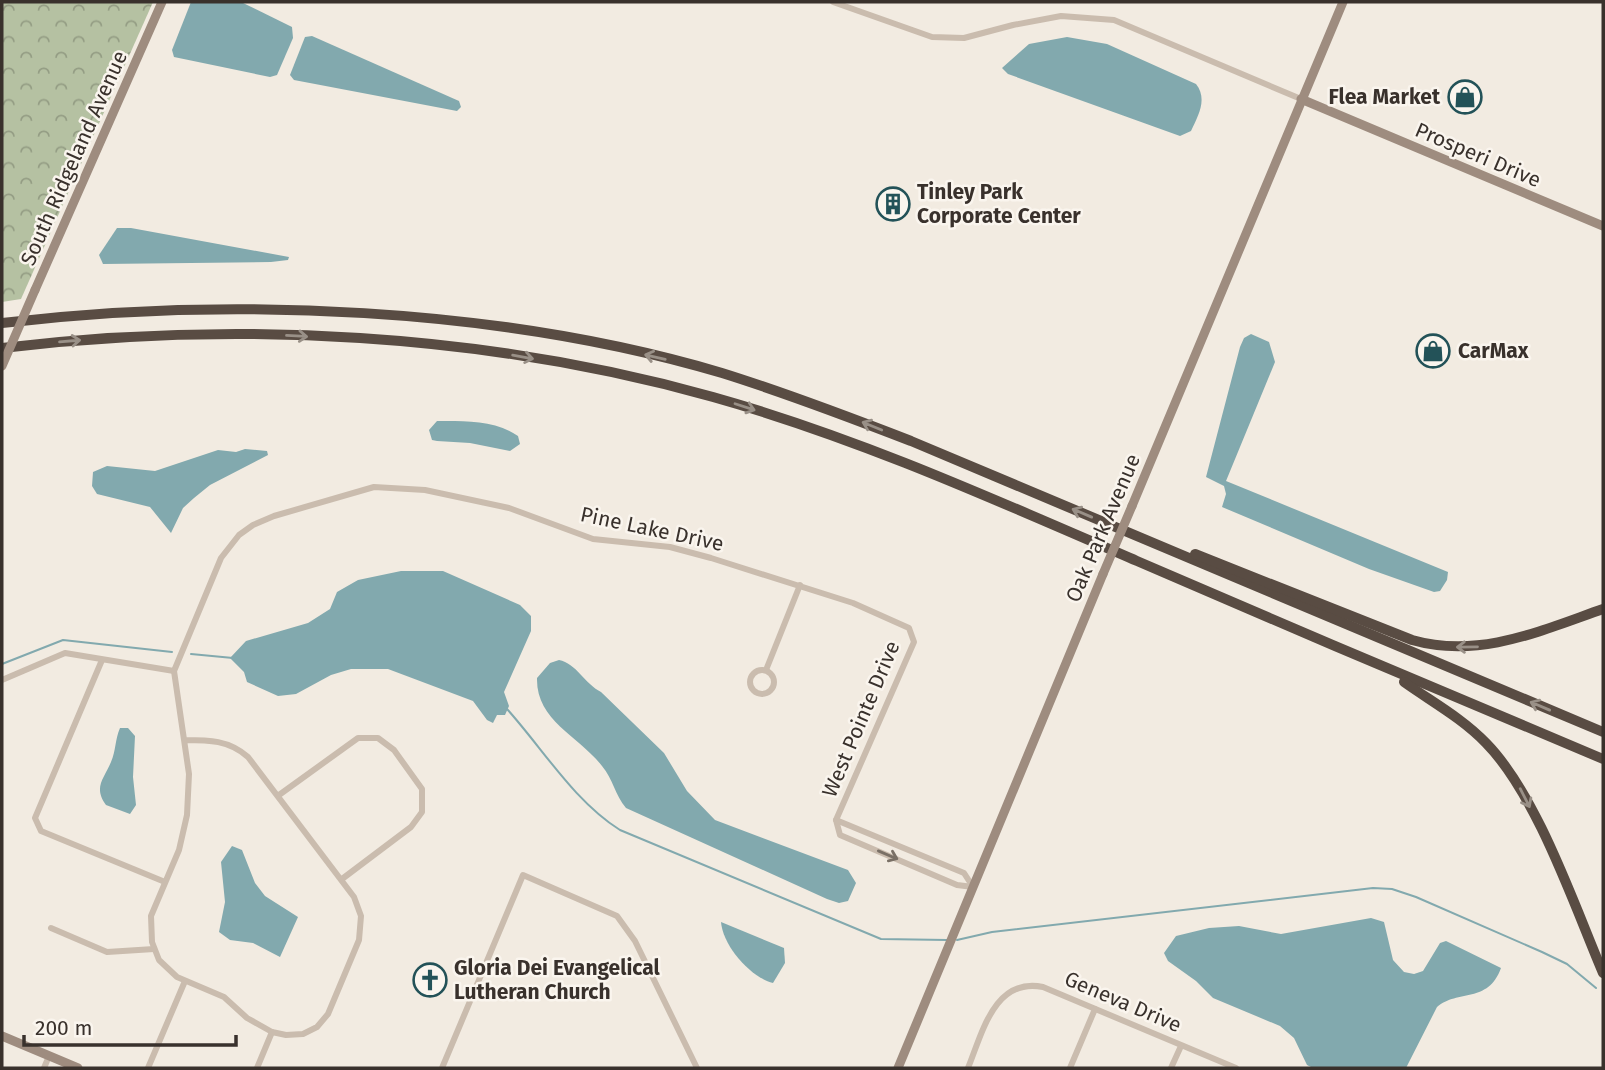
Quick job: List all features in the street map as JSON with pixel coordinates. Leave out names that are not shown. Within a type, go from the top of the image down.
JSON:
[{"type":"highway","points":[[2,323],[184,310],[275,310],[481,324],[610,347],[720,373],[823,406],[1603,732]]},
{"type":"highway","points":[[2,348],[95,339],[275,335],[477,349],[618,374],[713,397],[905,463],[1603,759]]},
{"type":"highway","points":[[1136,536],[1210,558],[1425,644],[1466,648],[1504,643],[1603,609]]},
{"type":"highway","points":[[1388,670],[1461,721],[1500,758],[1530,808],[1603,973]]},
{"type":"street","name":"South Ridgeland Avenue","points":[[2,366],[162,2]]},
{"type":"street","points":[[833,2],[932,37],[964,38],[1061,16],[1114,20],[1301,99]]},
{"type":"street","name":"Oak Park Avenue","points":[[898,1068],[1343,2]]},
{"type":"street","name":"Prosperi Drive","points":[[1301,99],[1603,226]]},
{"type":"street","name":"Pine Lake Drive","points":[[174,671],[221,558],[239,536],[274,516],[374,487],[425,490],[509,508],[593,539],[670,547],[859,605],[904,624],[912,631]]},
{"type":"street","points":[[766,670],[800,585]]},
{"type":"street","name":"West Pointe Drive","points":[[912,631],[914,642],[836,820],[841,835],[957,885],[973,887]]},
{"type":"street","points":[[2,680],[65,653],[174,671],[184,740],[189,774],[187,815],[178,850],[150,921],[154,948],[167,969],[185,981],[224,997],[247,1018],[272,1032],[286,1035],[310,1031],[320,1025],[331,1009],[362,929],[361,916],[354,897],[248,757],[234,746],[219,741],[184,740]]},
{"type":"street","points":[[102,660],[34,818],[41,831],[165,882]]},
{"type":"street","points":[[758,670],[766,670],[772,675],[774,685],[766,693],[756,693],[749,684],[750,677],[758,670]]},
{"type":"street","points":[[279,795],[358,738],[377,738],[394,751],[422,789],[422,812],[411,827],[342,879]]},
{"type":"street","name":"West Pointe Drive","points":[[836,820],[964,873],[973,887]]},
{"type":"street","points":[[442,1068],[523,875],[617,916],[635,941],[697,1068]]},
{"type":"street","points":[[51,928],[107,952],[154,948]]},
{"type":"street","points":[[148,1068],[185,981]]},
{"type":"street","name":"Geneva Drive","points":[[968,1068],[997,1002],[1013,989],[1037,986],[1236,1068]]},
{"type":"street","points":[[1070,1068],[1095,1009]]},
{"type":"street","points":[[257,1068],[272,1032]]},
{"type":"street","points":[[2,1036],[78,1068]]},
{"type":"street","points":[[1171,1068],[1181,1045]]},
{"type":"street","points":[[44,1068],[49,1056]]},
{"type":"green space","points":[[2,2],[153,2],[21,299],[2,302]]},
{"type":"water","points":[[191,2],[241,2],[292,27],[293,38],[277,75],[270,77],[174,57],[172,50]]},
{"type":"water","points":[[312,36],[459,101],[461,107],[457,111],[294,80],[290,75],[305,37]]},
{"type":"water","points":[[1067,37],[1107,44],[1196,84],[1202,102],[1191,131],[1180,136],[1008,74],[1002,68],[1029,44]]},
{"type":"water","points":[[117,228],[131,228],[289,257],[288,260],[271,262],[103,264],[99,255]]},
{"type":"water","points":[[1251,334],[1269,342],[1275,362],[1226,481],[1448,572],[1447,580],[1440,591],[1434,592],[1369,569],[1222,507],[1226,494],[1224,486],[1206,477],[1240,347],[1244,338]]},
{"type":"water","points":[[437,421],[479,422],[500,427],[518,436],[520,444],[510,451],[470,443],[432,440],[429,430]]},
{"type":"water","points":[[245,449],[267,451],[268,455],[210,485],[183,508],[171,533],[150,507],[97,494],[92,486],[93,472],[107,466],[155,471],[218,450],[236,452]]},
{"type":"water","points":[[401,571],[443,571],[520,605],[531,616],[531,631],[504,692],[509,706],[505,715],[497,715],[493,723],[487,720],[473,701],[388,669],[351,669],[331,675],[296,694],[278,696],[247,682],[244,672],[230,658],[246,641],[308,623],[330,609],[337,592],[358,580]]},
{"type":"water","points":[[559,660],[576,669],[664,753],[687,791],[715,820],[848,870],[856,883],[848,901],[839,903],[827,899],[626,808],[602,766],[560,727],[544,706],[537,678],[550,663]]},
{"type":"water","points":[[120,728],[128,728],[135,736],[133,777],[136,805],[130,814],[106,805],[100,793],[101,783],[113,758]]},
{"type":"water","points":[[232,846],[242,850],[255,883],[265,896],[298,917],[280,957],[253,943],[230,940],[219,932],[225,902],[221,862]]},
{"type":"water","points":[[1371,918],[1384,922],[1393,960],[1404,972],[1414,974],[1423,971],[1440,943],[1446,941],[1501,968],[1488,987],[1454,998],[1437,1007],[1406,1068],[1313,1068],[1307,1065],[1294,1038],[1280,1026],[1213,998],[1196,981],[1168,961],[1164,953],[1176,936],[1209,928],[1239,926],[1281,934]]},
{"type":"water","points":[[721,922],[784,948],[785,963],[773,983],[755,974],[739,959],[727,941]]},
{"type":"waterway","points":[[2,664],[63,640],[172,652]]},
{"type":"waterway","points":[[191,654],[233,658]]},
{"type":"waterway","points":[[507,709],[574,790],[620,830],[881,939],[947,940]]},
{"type":"waterway","points":[[957,940],[992,932],[1373,888],[1392,889],[1416,897],[1567,964],[1596,988]]},
{"type":"place","name":"Flea Market","points":[[1465,97]]},
{"type":"place","name":"Tinley Park Corporate Center","points":[[893,204]]},
{"type":"place","name":"CarMax","points":[[1433,351]]},
{"type":"place","name":"Gloria Dei Evangelical Lutheran Church","points":[[430,980]]}]
